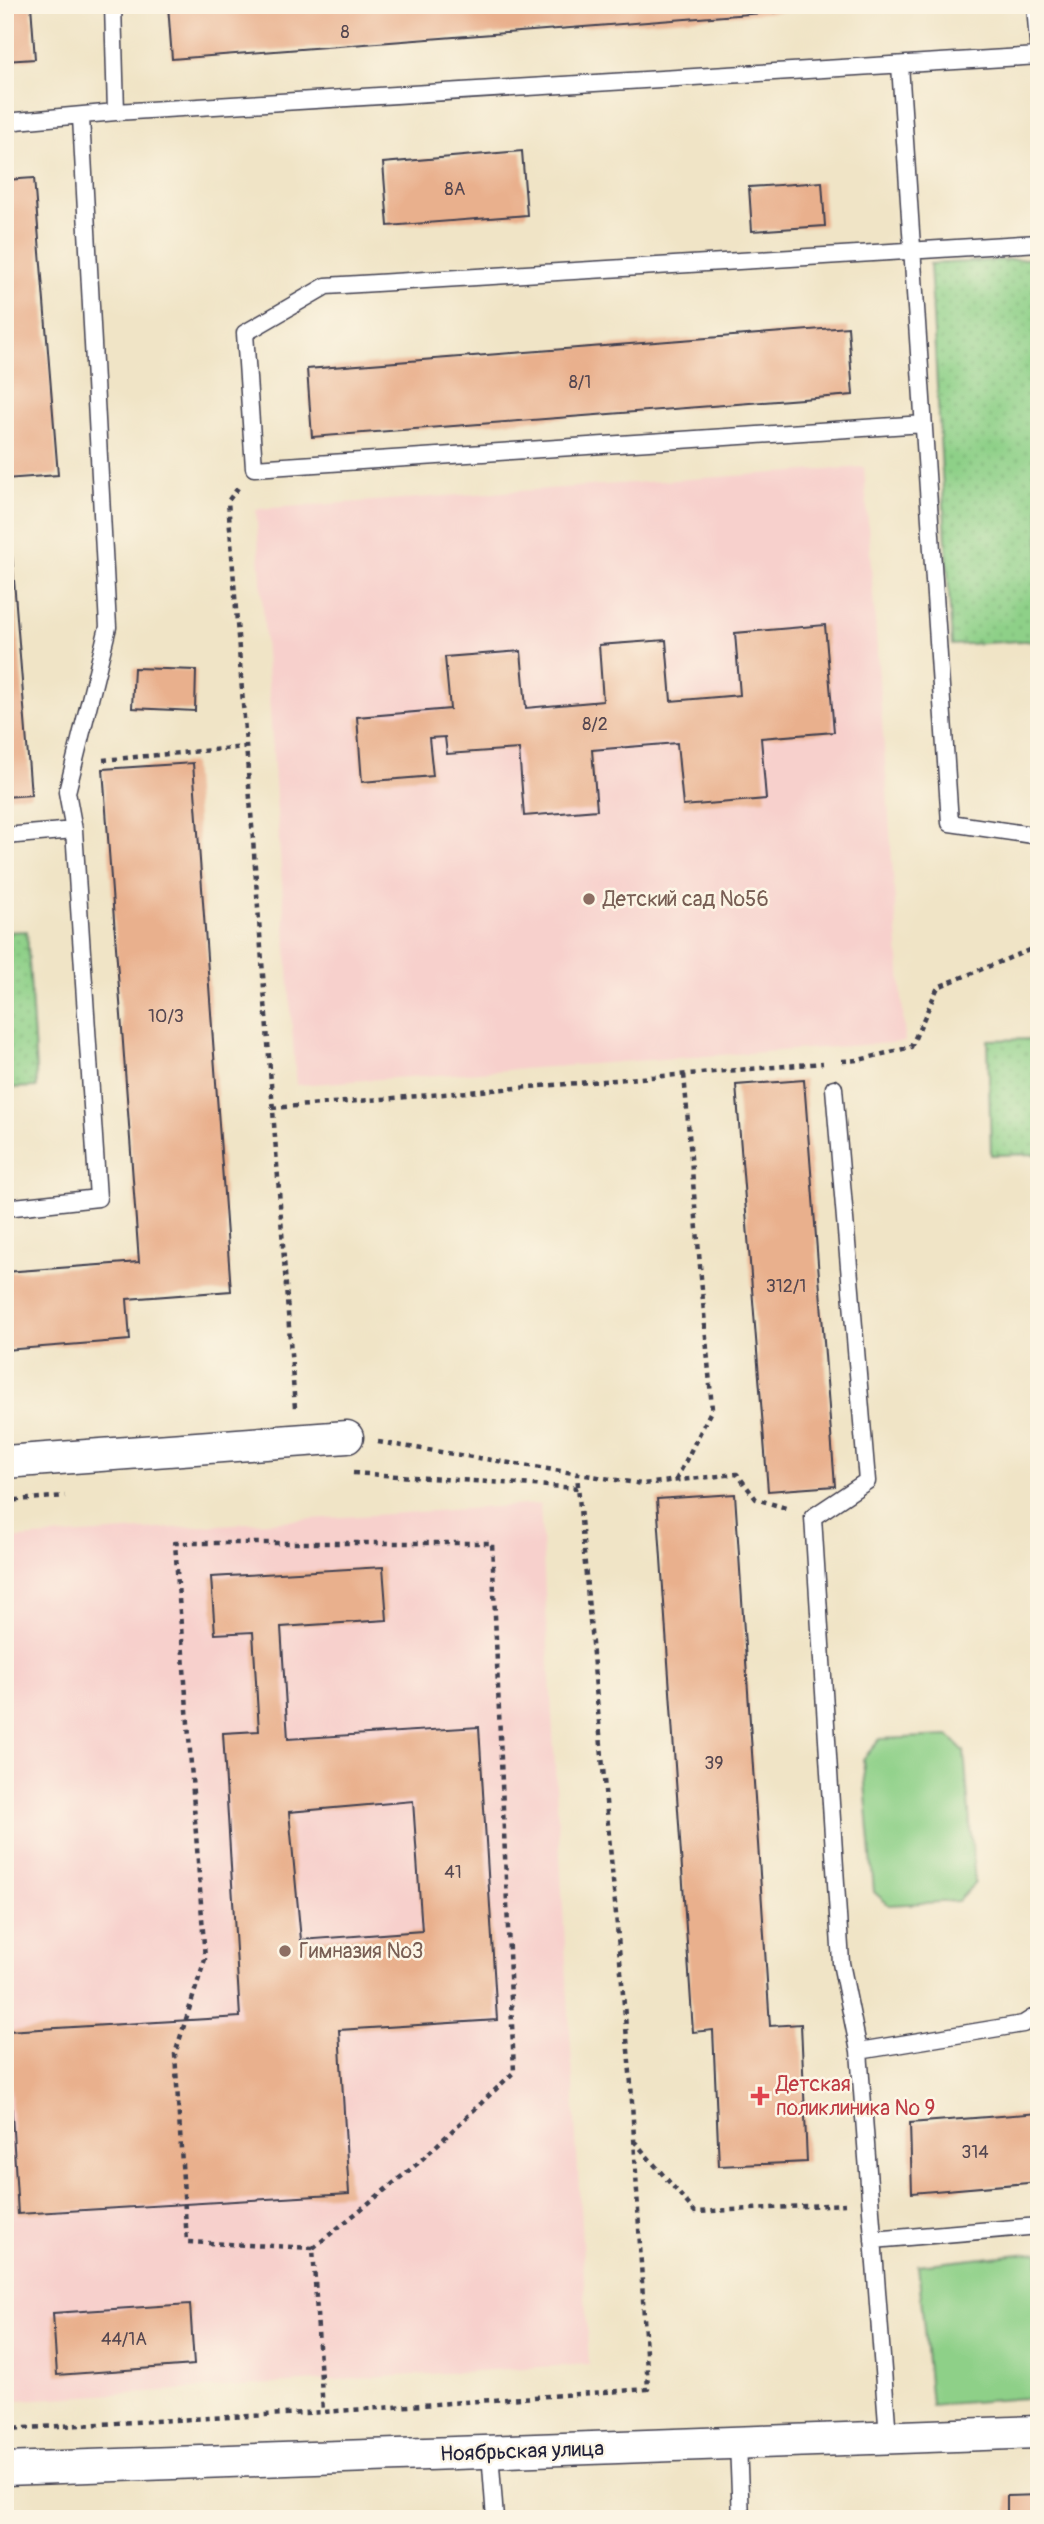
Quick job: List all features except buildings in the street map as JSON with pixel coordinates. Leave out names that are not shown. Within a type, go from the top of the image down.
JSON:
[{"type":"street","points":[[5,1462],[347,1437]]},
{"type":"street","name":"Ноябрьская улица","points":[[5,2469],[1039,2432]]},
{"type":"lane","points":[[113,5],[116,112]]},
{"type":"lane","points":[[5,122],[116,112],[1039,56],[1035,5]]},
{"type":"lane","points":[[900,65],[950,822],[1039,836],[1039,844]]},
{"type":"lane","points":[[5,1208],[98,1198],[74,830],[67,792],[108,627],[81,117]]},
{"type":"lane","points":[[924,424],[254,468],[244,333],[326,286],[1039,243]]},
{"type":"lane","points":[[5,836],[74,830]]},
{"type":"lane","points":[[834,1088],[867,1480],[813,1517],[841,1963],[859,2051],[888,2437]]},
{"type":"lane","points":[[859,2051],[1023,2024],[1039,2014]]},
{"type":"lane","points":[[873,2240],[1039,2226]]},
{"type":"lane","points":[[738,2443],[741,2519]]},
{"type":"lane","points":[[490,2452],[495,2519]]},
{"type":"path","points":[[254,468],[228,500],[297,1441]]},
{"type":"path","points":[[74,762],[245,747]]},
{"type":"path","points":[[272,1108],[859,1060],[911,1046],[939,987],[1039,946]]},
{"type":"path","points":[[676,1481],[712,1409],[684,1074]]},
{"type":"path","points":[[347,1437],[642,1484],[737,1474],[757,1499],[813,1517]]},
{"type":"path","points":[[348,1473],[579,1488]]},
{"type":"path","points":[[5,2429],[323,2412],[648,2389],[634,2140],[578,1474]]},
{"type":"path","points":[[5,1501],[74,1495]]},
{"type":"path","points":[[175,1543],[492,1543],[514,2072],[417,2164],[313,2248],[187,2242],[175,2054],[205,1959],[175,1543]]},
{"type":"path","points":[[634,2140],[695,2212],[870,2203]]},
{"type":"path","points":[[313,2248],[323,2412]]},
{"type":"shaded area","name":"Детский сад №56","points":[[864,467],[905,1042],[296,1085],[256,509]]},
{"type":"shaded area","name":"Гимназия №3","points":[[540,1504],[589,2364],[5,2401],[5,1539]]},
{"type":"green space","points":[[1039,258],[1039,640],[952,645],[930,264]]},
{"type":"green space","points":[[27,931],[37,1087],[5,1088],[5,932]]},
{"type":"green space","points":[[1039,1039],[1039,1154],[991,1155],[988,1040]]},
{"type":"green space","points":[[949,1736],[964,1751],[975,1883],[958,1901],[889,1905],[874,1892],[863,1759],[880,1739]]},
{"type":"green space","points":[[1039,2252],[1039,2397],[931,2405],[918,2265]]},
{"type":"place","name":"Детский сад №56","points":[[589,899]]},
{"type":"place","name":"Гимназия №3","points":[[285,1951]]},
{"type":"place","name":"Детская поликлиника № 9","points":[[760,2096]]}]
